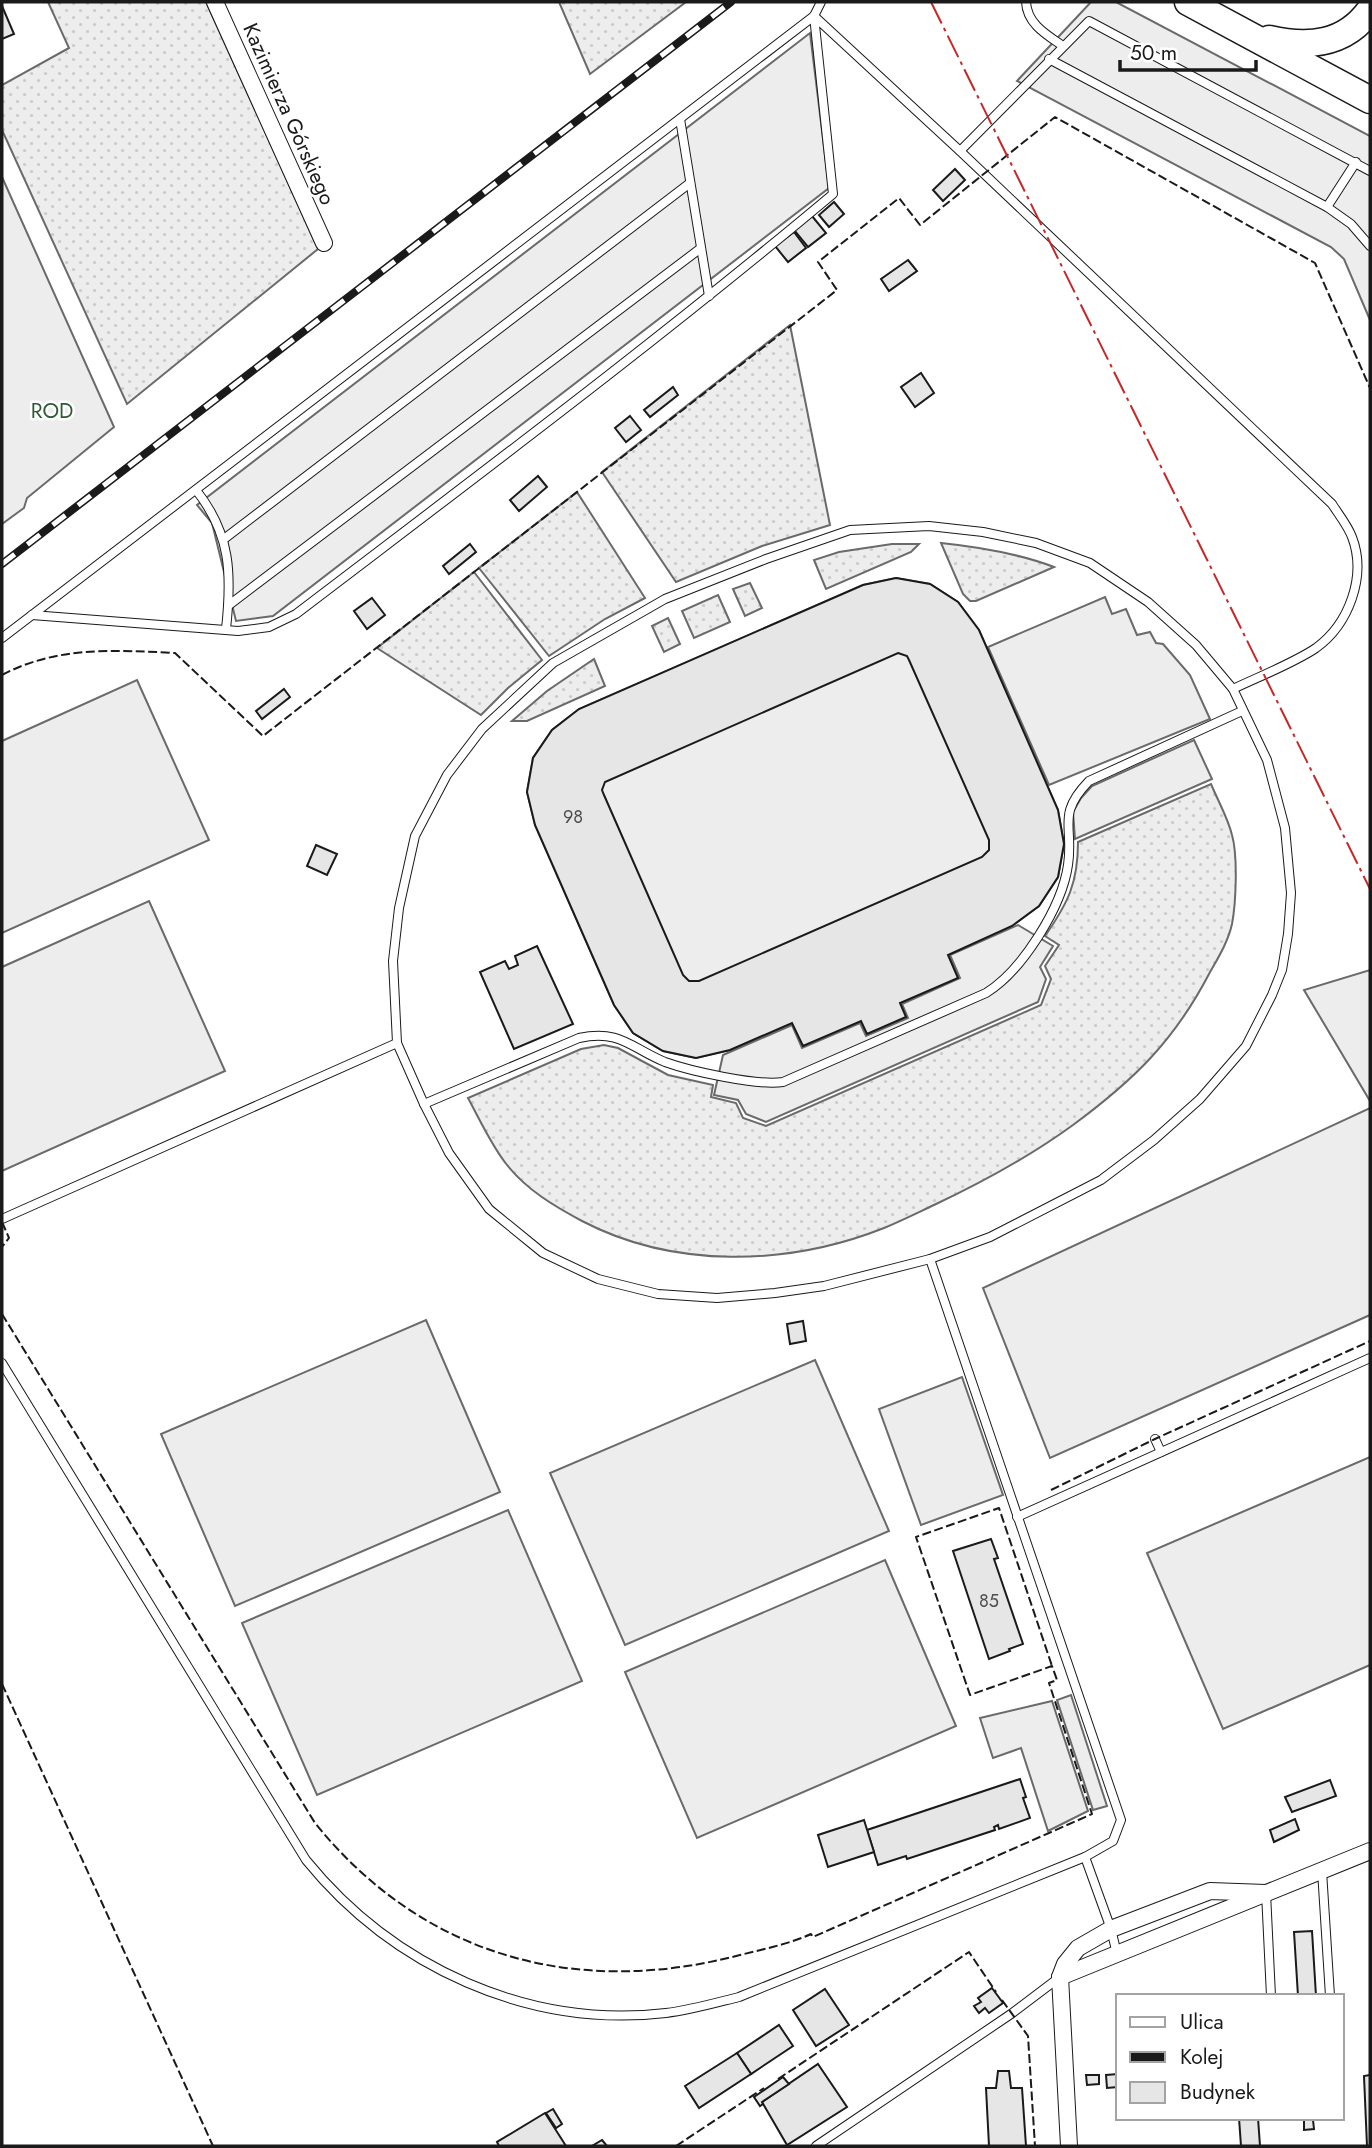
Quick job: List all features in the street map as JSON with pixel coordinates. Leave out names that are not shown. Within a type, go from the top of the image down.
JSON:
[{"type":"main road","points":[[1188,2],[1370,100]]},
{"type":"main road","points":[[1250,33],[1297,44],[1324,43],[1348,32],[1370,10]]},
{"type":"street","name":"Kazimierza Górskiego","points":[[215,2],[324,243]]},
{"type":"street","points":[[1060,1977],[1370,1851]]},
{"type":"street","points":[[1069,2146],[1060,1977],[1065,1964],[1078,1948],[1111,1929],[1210,1891],[1266,1893]]},
{"type":"lane","points":[[2,638],[814,16],[821,2]]},
{"type":"lane","points":[[1026,2],[1027,13],[1032,21],[1063,46]]},
{"type":"lane","points":[[814,16],[1332,504],[1352,536],[1359,566],[1352,600],[1338,627],[1316,648],[1233,690]]},
{"type":"lane","points":[[32,615],[238,631],[268,626],[296,614],[709,296],[833,194],[814,16]]},
{"type":"lane","points":[[960,151],[1089,21],[1370,171]]},
{"type":"lane","points":[[1049,60],[1327,208],[1351,224],[1370,246]]},
{"type":"lane","points":[[680,119],[709,296]]},
{"type":"lane","points":[[1327,208],[1356,162]]},
{"type":"lane","points":[[224,539],[690,183]]},
{"type":"lane","points":[[229,605],[701,248]]},
{"type":"lane","points":[[196,490],[212,510],[224,539],[229,574],[226,629]]},
{"type":"lane","points":[[929,526],[983,531],[1036,543],[1090,563],[1148,602],[1196,645],[1233,690],[1267,760],[1285,828],[1291,893],[1282,970],[1246,1045],[1200,1099],[1154,1140],[1101,1180],[990,1237],[930,1259],[824,1286],[717,1298],[658,1294],[598,1279],[543,1253],[489,1209],[449,1153],[397,1043],[393,961],[399,908],[415,836],[447,775],[482,729],[553,663],[665,599],[766,559],[850,530],[929,526]]},
{"type":"lane","points":[[424,1104],[579,1038],[598,1034],[615,1037],[676,1065],[757,1083],[783,1082],[986,993],[999,985],[1015,968],[1042,929],[1060,895],[1069,864],[1068,812],[1075,795],[1089,781],[1242,711]]},
{"type":"lane","points":[[2,1219],[397,1043]]},
{"type":"lane","points":[[2,1363],[306,1860],[325,1883],[372,1926],[415,1956],[469,1984],[530,2005],[594,2014],[667,2013],[739,1997],[1085,1857],[1113,1841],[1121,1820],[930,1259]]},
{"type":"lane","points":[[1017,1517],[1370,1358]]},
{"type":"lane","points":[[1155,1439],[1161,1452]]},
{"type":"lane","points":[[1085,1857],[1111,1929],[1117,1954]]},
{"type":"lane","points":[[1322,1871],[1330,1994]]},
{"type":"lane","points":[[1266,1893],[1271,1994]]},
{"type":"lane","points":[[816,2146],[1012,2014],[1060,1977]]},
{"type":"shaded area","points":[[48,2],[206,2],[318,249],[127,404],[2,130],[2,85],[69,48]]},
{"type":"shaded area","points":[[559,2],[686,2],[590,74]]},
{"type":"shaded area","points":[[1091,2],[1116,2],[1370,136],[1370,320],[1344,259],[1331,247],[1017,81]]},
{"type":"shaded area","points":[[810,33],[829,188],[273,616],[236,621],[212,523],[197,505]]},
{"type":"shaded area","name":"ROD","points":[[2,177],[114,427],[27,498],[24,508],[2,524]]},
{"type":"shaded area","points":[[790,325],[830,525],[762,546],[676,582],[602,472]]},
{"type":"shaded area","points":[[577,492],[645,598],[605,619],[549,656],[479,568]]},
{"type":"shaded area","points":[[941,543],[998,551],[1054,567],[976,601],[970,601],[963,594]]},
{"type":"shaded area","points":[[892,544],[919,544],[911,552],[826,589],[814,560],[839,552]]},
{"type":"shaded area","points":[[474,572],[542,660],[481,715],[377,648]]},
{"type":"shaded area","points":[[896,578],[930,584],[958,602],[979,630],[1058,810],[1064,844],[1058,877],[1039,906],[1012,926],[948,954],[958,978],[901,1003],[906,1017],[867,1034],[860,1021],[803,1046],[792,1023],[730,1050],[696,1058],[663,1051],[633,1033],[614,1005],[535,825],[527,792],[533,758],[552,730],[579,709],[863,585]]},
{"type":"shaded area","points":[[750,583],[762,608],[745,616],[733,589]]},
{"type":"shaded area","points":[[718,595],[730,622],[694,638],[682,611]]},
{"type":"shaded area","points":[[1105,597],[1112,614],[1126,609],[1137,635],[1150,632],[1156,643],[1163,644],[1190,675],[1210,719],[1049,785],[988,647]]},
{"type":"shaded area","points":[[668,618],[680,644],[664,652],[652,626]]},
{"type":"shaded area","points":[[594,659],[605,686],[527,721],[512,721],[547,691]]},
{"type":"shaded area","points":[[137,680],[209,840],[2,933],[2,741]]},
{"type":"shaded area","points":[[1194,740],[1212,779],[1075,839],[1073,812],[1092,786]]},
{"type":"shaded area","points":[[1211,784],[1228,822],[1234,844],[1236,880],[1233,915],[1222,950],[1182,1020],[1134,1075],[1073,1125],[988,1178],[890,1225],[847,1241],[809,1250],[732,1257],[654,1248],[617,1237],[561,1209],[523,1182],[496,1149],[468,1098],[581,1049],[604,1045],[618,1048],[668,1075],[713,1085],[711,1097],[736,1103],[743,1118],[766,1126],[1041,1005],[1051,979],[1045,966],[1059,945],[1045,936],[1060,913],[1074,881],[1078,842]]},
{"type":"shaded area","points":[[149,901],[225,1071],[2,1171],[2,967]]},
{"type":"shaded area","points":[[1018,925],[1053,946],[1040,967],[1046,979],[1038,1002],[766,1122],[746,1114],[738,1100],[714,1095],[723,1055],[792,1025],[802,1048],[860,1023],[866,1036],[908,1018],[902,1004],[960,978],[950,955]]},
{"type":"shaded area","points":[[1370,970],[1370,1101],[1304,990]]},
{"type":"shaded area","points":[[1370,1108],[1370,1315],[1050,1458],[983,1288]]},
{"type":"shaded area","points":[[426,1320],[500,1492],[235,1606],[161,1434]]},
{"type":"shaded area","points":[[815,1360],[889,1531],[625,1645],[550,1473]]},
{"type":"shaded area","points":[[962,1377],[1003,1495],[921,1525],[879,1409]]},
{"type":"shaded area","points":[[1370,1457],[1370,1665],[1223,1729],[1147,1553]]},
{"type":"shaded area","points":[[508,1510],[582,1681],[317,1795],[242,1623]]},
{"type":"shaded area","points":[[885,1560],[956,1726],[697,1838],[625,1672]]},
{"type":"shaded area","points":[[1071,1695],[1107,1806],[1093,1810],[1057,1700]]},
{"type":"shaded area","points":[[1052,1701],[1088,1811],[1048,1831],[1021,1748],[993,1758],[980,1718]]},
{"type":"building","points":[[2,6],[14,34],[2,39]]},
{"type":"building","points":[[955,169],[965,180],[943,201],[933,190]]},
{"type":"building","points":[[834,202],[844,214],[829,227],[819,215]]},
{"type":"building","points":[[812,216],[826,233],[808,247],[794,230]]},
{"type":"building","points":[[794,232],[806,248],[788,262],[775,246]]},
{"type":"building","points":[[908,260],[917,271],[889,291],[881,279]]},
{"type":"building","points":[[921,373],[934,393],[915,407],[901,387]]},
{"type":"building","points":[[673,387],[678,395],[650,417],[644,410]]},
{"type":"building","points":[[630,416],[641,430],[626,442],[615,428]]},
{"type":"building","points":[[538,476],[547,487],[519,511],[510,500]]},
{"type":"building","points":[[470,544],[476,552],[449,574],[443,566]]},
{"type":"building","points":[[896,578],[930,584],[958,602],[979,630],[1058,810],[1064,844],[1058,877],[1039,906],[1012,926],[948,955],[958,978],[900,1003],[906,1017],[867,1034],[861,1021],[803,1046],[792,1023],[730,1050],[696,1058],[663,1051],[633,1033],[614,1005],[535,825],[527,792],[533,758],[552,730],[579,709],[863,585]],"holes":[[[898,653],[907,656],[989,840],[989,850],[982,857],[699,981],[689,981],[683,975],[604,795],[602,790],[605,782]]]},
{"type":"building","points":[[372,598],[385,615],[367,629],[354,611]]},
{"type":"building","points":[[284,689],[290,697],[262,719],[256,711]]},
{"type":"building","points":[[316,845],[337,854],[327,875],[307,866]]},
{"type":"building","points":[[537,946],[573,1024],[514,1049],[480,972],[505,961],[509,969],[518,965],[515,956]]},
{"type":"building","points":[[803,1321],[806,1341],[790,1344],[787,1324]]},
{"type":"building","points":[[991,1539],[998,1558],[994,1559],[1023,1644],[989,1659],[953,1551]]},
{"type":"building","points":[[1020,1779],[1030,1818],[999,1829],[998,1825],[994,1827],[995,1830],[907,1859],[906,1856],[878,1865],[867,1830]]},
{"type":"building","points":[[1330,1780],[1336,1796],[1292,1812],[1285,1797]]},
{"type":"building","points":[[1295,1819],[1299,1830],[1274,1842],[1270,1830]]},
{"type":"building","points":[[864,1820],[874,1852],[828,1867],[818,1835]]},
{"type":"building","points":[[1312,1931],[1316,1994],[1298,1994],[1294,1932]]},
{"type":"building","points":[[992,1988],[1003,2003],[989,2013],[985,2008],[979,2013],[974,2006],[981,2002],[978,1998]]},
{"type":"building","points":[[825,1989],[849,2025],[816,2046],[793,2010]]},
{"type":"building","points":[[779,2025],[793,2046],[751,2074],[737,2053]]},
{"type":"building","points":[[737,2053],[751,2074],[699,2108],[685,2086]]},
{"type":"building","points":[[818,2064],[847,2107],[787,2145],[762,2102]]},
{"type":"building","points":[[998,2071],[1009,2071],[1011,2088],[1022,2088],[1026,2146],[989,2146],[986,2088],[996,2088]]},
{"type":"building","points":[[1116,2074],[1116,2087],[1107,2088],[1106,2075]]},
{"type":"building","points":[[1086,2075],[1099,2075],[1099,2084],[1087,2085]]},
{"type":"building","points":[[1370,2075],[1370,2146],[1367,2146],[1364,2076]]},
{"type":"building","points":[[783,2077],[789,2084],[760,2106],[754,2097]]},
{"type":"building","points":[[553,2109],[562,2124],[556,2128],[546,2113]]},
{"type":"building","points":[[545,2113],[566,2146],[499,2146],[497,2142]]},
{"type":"building","points":[[1239,2120],[1258,2120],[1260,2146],[1241,2146]]},
{"type":"building","points":[[1304,2120],[1313,2120],[1314,2129],[1304,2130]]},
{"type":"building","points":[[602,2140],[607,2146],[592,2146]]},
{"type":"railway","points":[[2,564],[731,2]]},
{"type":"fence","points":[[2,675],[44,659],[86,652],[175,653],[263,736],[837,290],[818,262],[899,198],[920,225],[1055,117],[1315,263],[1370,388]]},
{"type":"fence","points":[[2,1222],[9,1238],[2,1247]]},
{"type":"fence","points":[[2,1314],[315,1823],[358,1869],[404,1906],[454,1935],[507,1955],[562,1967],[620,1971],[679,1967],[740,1955],[811,1934],[813,1937],[1092,1814],[1049,1683],[1057,1680],[1052,1666],[970,1695],[916,1537],[999,1508],[1052,1666]]},
{"type":"fence","points":[[1051,1490],[1155,1439],[1370,1341]]},
{"type":"fence","points":[[2,1684],[213,2146]]},
{"type":"fence","points":[[778,2079],[969,1952],[996,1992]]},
{"type":"fence","points":[[1002,2000],[1028,2036],[1035,2146]]},
{"type":"fence","points":[[676,2146],[764,2088]]},
{"type":"power","points":[[931,2],[1370,889]]}]
